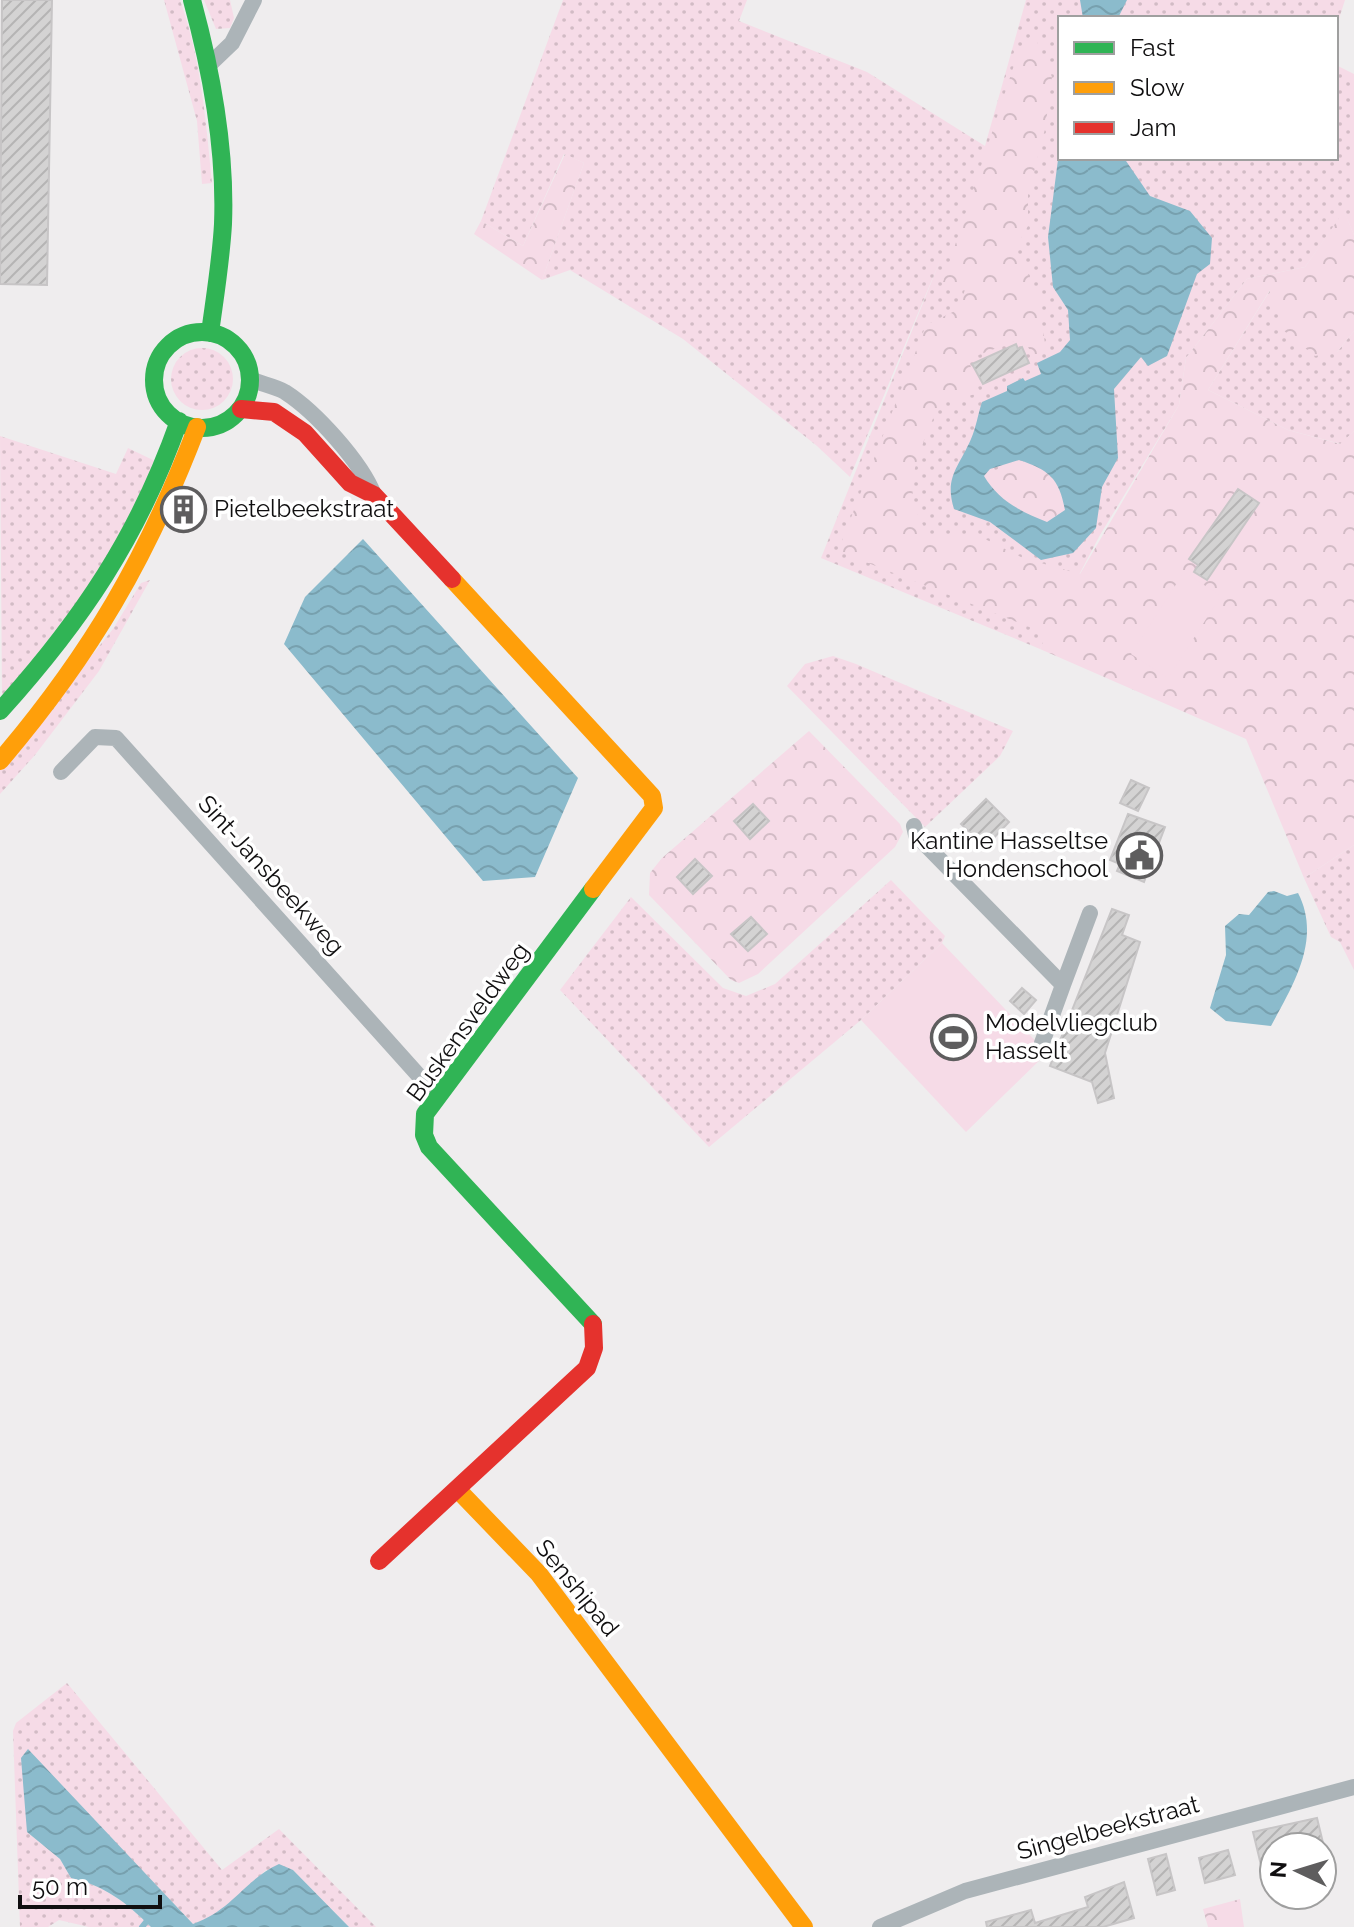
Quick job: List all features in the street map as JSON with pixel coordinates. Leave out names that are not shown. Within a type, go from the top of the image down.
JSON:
[{"type":"street","points":[[192,0],[209,65],[223,198],[221,252],[210,333]]},
{"type":"street","points":[[209,65],[232,43],[254,0]]},
{"type":"street","points":[[192,333],[210,333],[223,337],[239,350],[250,379],[250,390],[241,409],[216,426],[188,424],[166,411],[157,395],[156,367],[173,343],[192,333]]},
{"type":"street","name":"Buskensveldweg","points":[[250,379],[284,392],[316,419],[365,472],[374,495]]},
{"type":"street","name":"Buskensveldweg","points":[[241,409],[274,412],[305,433],[350,483],[374,495],[652,796],[654,808],[425,1114],[424,1135],[429,1147],[594,1325],[594,1348],[587,1368],[459,1491],[379,1561]]},
{"type":"street","points":[[0,711],[62,644],[101,590],[139,525],[188,424]]},
{"type":"street","points":[[0,761],[70,677],[133,580],[166,511],[188,424]]},
{"type":"street","name":"Sint-Jansbeekweg","points":[[61,772],[95,737],[116,738],[437,1096]]},
{"type":"street","points":[[915,830],[1063,985]]},
{"type":"street","points":[[1042,1043],[1090,913]]},
{"type":"street","name":"Senshipad","points":[[459,1491],[539,1574],[804,1927]]},
{"type":"street","name":"Singelbeekstraat","points":[[880,1927],[965,1891],[1354,1787]]},
{"type":"green space","points":[[164,0],[180,0],[187,22],[202,90],[212,183],[202,184],[197,121]]},
{"type":"green space","points":[[204,0],[230,0],[234,18],[230,28],[216,29]]},
{"type":"green space","points":[[563,0],[747,0],[739,21],[867,72],[985,146],[1026,0],[1345,0],[1338,22],[1338,16],[1058,16],[1058,160],[1338,160],[1338,66],[1354,74],[1354,235],[1344,212],[1305,267],[1247,279],[1186,358],[1179,405],[1100,535],[1040,649],[821,558],[941,258],[850,477],[817,446],[683,339],[570,270],[542,280],[584,163],[564,154],[523,246],[481,221]]},
{"type":"green space","points":[[1033,32],[1052,77],[1045,129],[1028,195],[1028,226],[1015,249],[1037,292],[1046,350],[1035,358],[1024,341],[1015,341],[968,359],[980,393],[939,403],[914,472],[914,504],[932,538],[983,538],[1023,558],[1080,574],[1179,405],[1186,358],[1247,279],[1305,267],[1344,211],[1354,235],[1354,331],[1337,352],[1315,356],[1283,330],[1270,290],[1208,390],[1288,430],[1340,444],[1354,431],[1354,845],[1304,878],[1246,739],[1040,649],[1047,634],[838,551],[926,325],[959,309],[966,286],[941,288],[1017,56]]},
{"type":"green space","points":[[565,154],[584,163],[542,280],[474,234],[481,221],[523,246]]},
{"type":"green space","points":[[1271,289],[1337,352],[1354,331],[1354,431],[1341,444],[1288,430],[1208,390]]},
{"type":"green space","points":[[202,348],[224,357],[233,379],[224,401],[202,410],[180,401],[171,379],[180,357]]},
{"type":"green space","points":[[0,436],[116,474],[128,448],[155,461],[137,507],[97,578],[2,698]]},
{"type":"green space","points":[[1019,460],[1051,477],[1060,490],[1065,510],[1046,522],[1003,498],[984,475]]},
{"type":"green space","points":[[1184,572],[1221,596],[1168,678],[1131,654]]},
{"type":"green space","points":[[150,580],[99,671],[35,755],[0,794],[0,770],[113,629],[141,583]]},
{"type":"green space","points":[[833,656],[1013,731],[1000,756],[925,827],[787,686],[805,664]]},
{"type":"green space","points":[[809,731],[900,824],[903,832],[895,847],[758,974],[739,983],[731,980],[649,895],[650,873],[662,858]]},
{"type":"green space","points":[[1354,845],[1354,970],[1340,942],[1331,937],[1304,878]]},
{"type":"green space","points":[[891,880],[945,936],[942,943],[861,1020],[709,1147],[560,990],[631,897],[723,988],[746,996],[775,984]]},
{"type":"green space","name":"Modelvliegclub Hasselt","points":[[942,943],[1047,1053],[966,1132],[861,1020]]},
{"type":"green space","points":[[67,1683],[222,1870],[279,1829],[376,1927],[349,1927],[293,1870],[266,1870],[221,1913],[193,1924],[28,1750],[27,1832],[60,1859],[71,1878],[114,1896],[151,1927],[89,1927],[59,1920],[48,1927],[20,1927],[13,1731],[16,1723]]},
{"type":"green space","points":[[1240,1899],[1244,1927],[1208,1927],[1203,1909]]},
{"type":"water","points":[[1080,0],[1127,0],[1119,16],[1083,16]]},
{"type":"water","points":[[1058,160],[1125,160],[1150,196],[1190,211],[1212,238],[1210,264],[1197,274],[1167,356],[1148,366],[1141,357],[1114,389],[1118,458],[1102,487],[1096,528],[1073,553],[1041,560],[990,522],[954,509],[951,488],[954,472],[973,435],[982,402],[1007,391],[1007,386],[1023,378],[1025,381],[1041,374],[1037,363],[1060,352],[1070,340],[1068,310],[1053,287],[1048,237]],"holes":[[[1019,460],[1045,472],[1060,490],[1065,510],[1047,522],[1011,504],[996,492],[984,476],[990,469]]]},
{"type":"water","points":[[363,539],[578,778],[535,877],[483,881],[284,644],[305,597]]},
{"type":"water","points":[[1268,892],[1287,896],[1298,893],[1305,910],[1306,944],[1296,978],[1271,1026],[1226,1021],[1210,1008],[1226,955],[1225,926],[1239,914],[1249,915]]},
{"type":"water","points":[[28,1749],[193,1924],[219,1911],[257,1878],[279,1864],[293,1870],[349,1927],[151,1927],[114,1896],[71,1878],[60,1859],[27,1832],[21,1758]]},
{"type":"building","points":[[2,0],[52,0],[47,285],[0,284]]},
{"type":"building","points":[[1016,344],[1018,349],[1022,347],[1029,363],[983,384],[972,364]]},
{"type":"building","points":[[1238,489],[1259,503],[1207,580],[1194,572],[1198,565],[1189,559]]},
{"type":"building","points":[[1131,780],[1149,788],[1138,811],[1120,803]]},
{"type":"building","points":[[986,799],[1009,822],[985,847],[961,824]]},
{"type":"building","points":[[753,804],[769,821],[750,839],[734,821]]},
{"type":"building","name":"Kantine Hasseltse Hondenschool","points":[[1128,814],[1165,827],[1144,882],[1117,871],[1120,864],[1110,860]]},
{"type":"building","points":[[695,859],[712,876],[693,894],[677,877]]},
{"type":"building","points":[[1112,909],[1129,915],[1122,935],[1140,942],[1105,1053],[1114,1098],[1098,1103],[1092,1082],[1050,1066]]},
{"type":"building","points":[[751,917],[767,934],[748,951],[731,934]]},
{"type":"building","name":"Modelvliegclub Hasselt","points":[[1022,988],[1036,1000],[1024,1014],[1010,1001]]},
{"type":"building","points":[[1317,1818],[1320,1831],[1258,1831],[1258,1853],[1253,1832]]},
{"type":"building","points":[[1228,1850],[1235,1875],[1205,1883],[1199,1858]]},
{"type":"building","points":[[1166,1854],[1175,1890],[1157,1895],[1148,1859]]},
{"type":"building","points":[[1124,1882],[1134,1918],[1103,1927],[987,1927],[986,1922],[1031,1910],[1035,1923],[1088,1907],[1085,1897]]},
{"type":"waterway","points":[[142,1927],[146,1922]]},
{"type":"traffic: fast","points":[[192,0],[206,55],[222,167],[222,238],[210,333]]},
{"type":"traffic: fast","points":[[202,332],[220,336],[236,346],[246,362],[250,380],[246,398],[236,414],[220,424],[202,428],[184,424],[168,414],[158,398],[154,380],[158,362],[168,346],[184,336],[202,332]]},
{"type":"traffic: fast","points":[[0,711],[57,644],[105,575],[145,502],[179,421]]},
{"type":"traffic: fast","points":[[593,889],[425,1114],[424,1135],[429,1147],[593,1324]]},
{"type":"traffic: slow","points":[[0,761],[62,682],[114,603],[158,519],[197,427]]},
{"type":"traffic: slow","points":[[452,579],[652,796],[654,808],[593,889]]},
{"type":"traffic: slow","points":[[459,1491],[539,1574],[804,1927]]},
{"type":"traffic: jam","points":[[241,409],[274,412],[305,433],[350,483],[374,495],[452,579]]},
{"type":"traffic: jam","points":[[379,1561],[587,1368],[594,1348],[593,1324]]},
{"type":"place","name":"Pietelbeekstraat","points":[[183,509]]},
{"type":"place","name":"Kantine Hasseltse Hondenschool","points":[[1139,855]]},
{"type":"place","name":"Modelvliegclub Hasselt","points":[[954,1037]]}]
